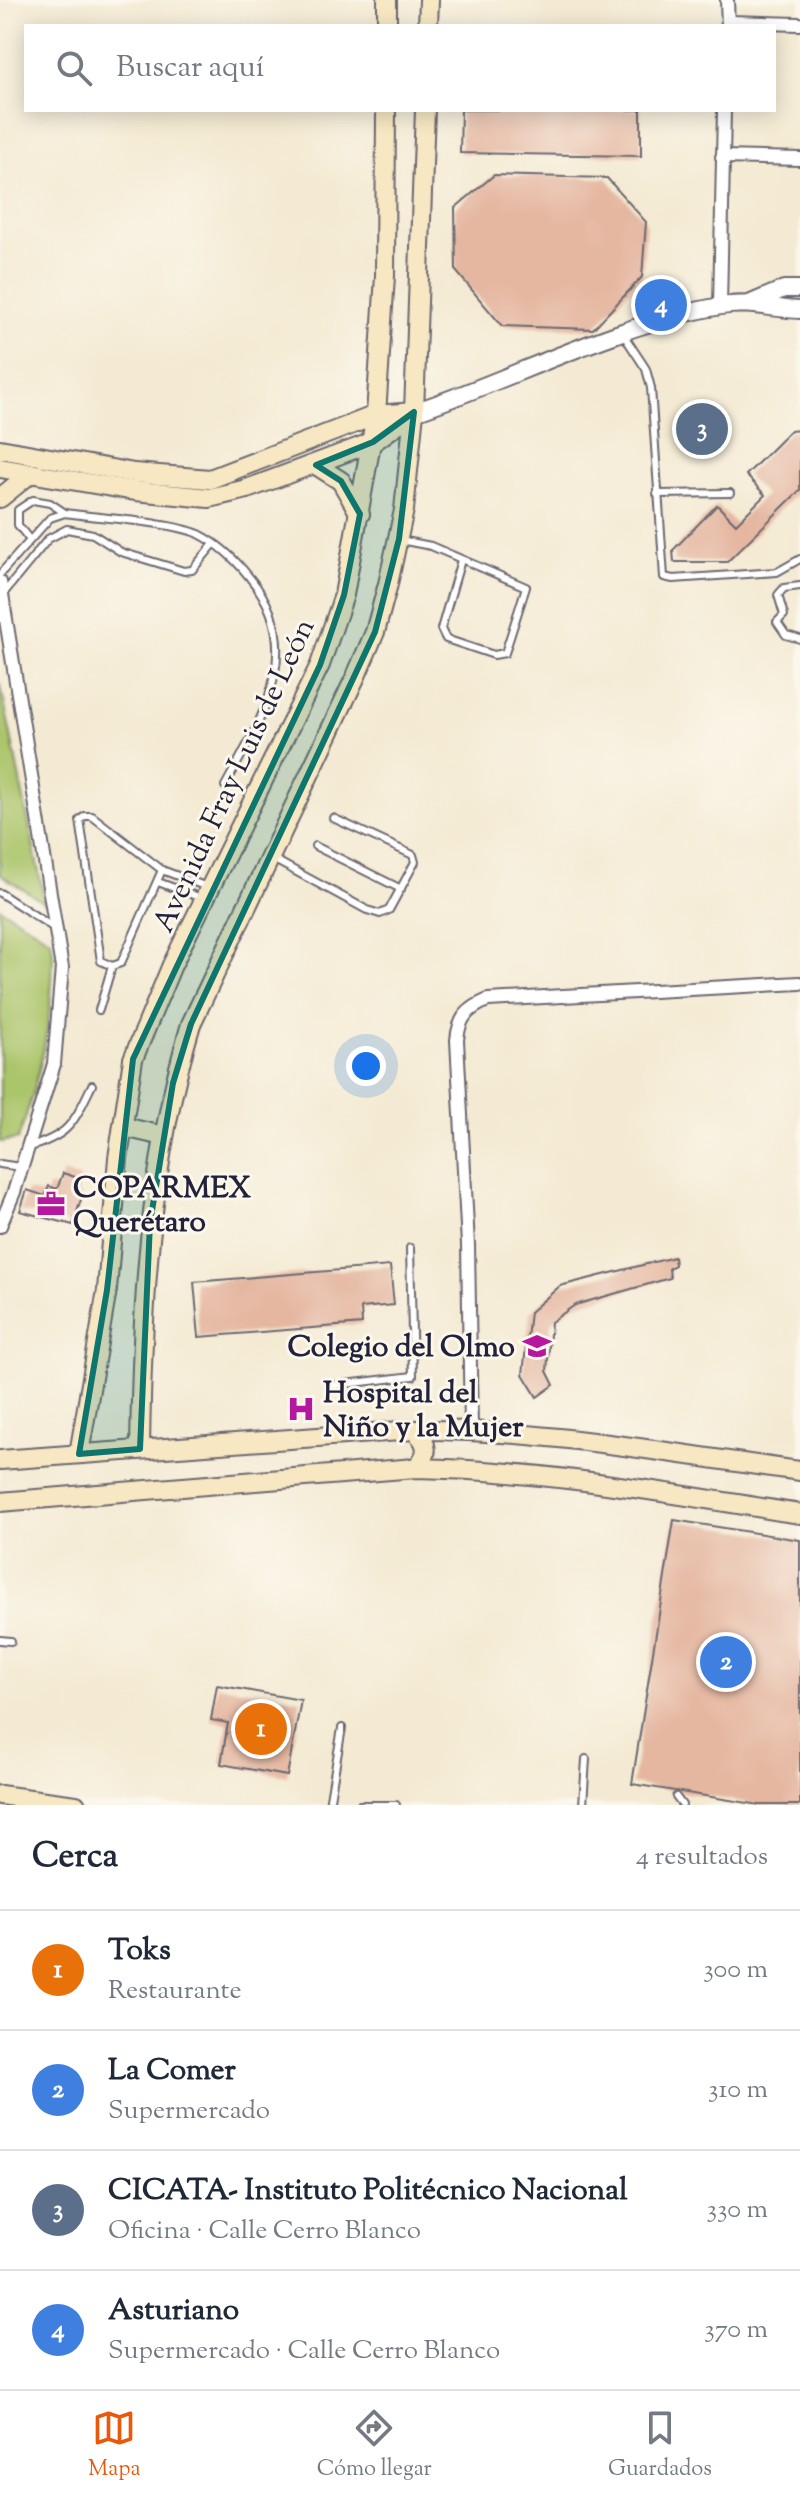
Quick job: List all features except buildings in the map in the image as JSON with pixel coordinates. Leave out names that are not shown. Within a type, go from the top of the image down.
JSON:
[{"type":"main road","points":[[387,0],[387,24]]},
{"type":"main road","name":"Avenida Fray Luis de León","points":[[79,1454],[107,1290],[133,1059],[145,1024],[330,640],[344,595],[376,415],[385,276],[386,112]]},
{"type":"main road","points":[[140,1449],[150,1223],[173,1083],[191,1024],[375,632],[399,539],[414,412],[425,112]]},
{"type":"main road","points":[[0,449],[134,473],[210,479],[376,415],[414,412]]},
{"type":"main road","points":[[0,468],[171,496],[209,498],[316,465],[373,442],[414,412]]},
{"type":"main road","points":[[316,465],[341,481],[360,514]]},
{"type":"main road","points":[[0,498],[31,473]]},
{"type":"main road","points":[[124,1127],[163,1136]]},
{"type":"main road","points":[[414,1430],[425,1440],[427,1448],[422,1461],[415,1468]]},
{"type":"main road","points":[[0,1460],[414,1430],[471,1430],[599,1442],[800,1471]]},
{"type":"main road","points":[[0,1502],[415,1468],[562,1477],[800,1514]]},
{"type":"main road","points":[[0,1795],[76,1805]]},
{"type":"street","points":[[727,0],[728,24],[800,24]]},
{"type":"street","points":[[720,306],[724,112]]},
{"type":"street","points":[[722,157],[800,159]]},
{"type":"street","points":[[749,304],[792,289]]},
{"type":"street","points":[[783,310],[792,289]]},
{"type":"street","points":[[414,412],[623,334],[720,306],[749,304],[800,310]]},
{"type":"street","points":[[783,310],[800,318]]},
{"type":"street","points":[[0,1226],[54,1064],[62,968],[4,625],[2,588]]},
{"type":"street","points":[[471,1430],[468,1245],[457,1040],[459,1025],[466,1012],[488,1000],[800,983]]},
{"type":"lane","points":[[623,334],[646,369],[651,388],[666,579],[777,572],[800,559]]},
{"type":"lane","points":[[657,494],[730,493]]},
{"type":"lane","points":[[29,539],[18,525],[18,510],[33,500],[50,503],[65,513],[196,533],[237,562],[265,596],[277,639],[276,678],[263,716],[225,786]]},
{"type":"lane","points":[[0,574],[50,518],[65,513]]},
{"type":"lane","points":[[93,534],[99,518]]},
{"type":"lane","points":[[2,588],[48,539],[67,529],[93,534],[121,552],[184,571],[192,570],[214,544]]},
{"type":"lane","points":[[399,539],[431,546],[526,587],[505,653],[494,655],[446,639],[441,629],[461,560]]},
{"type":"lane","points":[[800,586],[784,588],[778,595],[784,615],[777,622],[786,635],[800,639]]},
{"type":"lane","points":[[162,870],[121,963],[112,966],[101,961],[80,820],[92,816],[162,870],[208,894]]},
{"type":"lane","points":[[269,857],[367,910],[380,914],[389,910],[415,862],[413,855],[333,818]]},
{"type":"lane","points":[[315,846],[401,889]]},
{"type":"lane","points":[[158,882],[208,894]]},
{"type":"lane","points":[[0,893],[57,929]]},
{"type":"lane","points":[[99,1010],[112,966]]},
{"type":"lane","points":[[27,1149],[54,1140],[72,1128],[92,1085]]},
{"type":"lane","points":[[0,1164],[21,1167]]},
{"type":"lane","points":[[328,1386],[413,1376],[410,1248]]},
{"type":"lane","points":[[0,1640],[11,1641]]},
{"type":"lane","points":[[329,1805],[342,1728]]},
{"type":"lane","points":[[583,1805],[586,1759]]},
{"type":"lane","points":[[676,1797],[682,1805]]},
{"type":"lane","points":[[360,1805],[396,1805]]},
{"type":"highlighted area","points":[[414,412],[399,539],[375,632],[191,1024],[173,1083],[150,1223],[140,1449],[79,1454],[107,1290],[133,1059],[320,665],[344,595],[360,514],[341,481],[316,465],[373,442]]},
{"type":"green space","points":[[0,682],[45,903],[0,874]]},
{"type":"green space","points":[[0,908],[51,940],[53,954],[48,1026],[33,1093],[18,1139],[0,1142]]},
{"type":"place","name":"Asturiano","points":[[661,305]]},
{"type":"place","name":"CICATA- Instituto Politécnico Nacional","points":[[702,429]]},
{"type":"place","name":"COPARMEX Querétaro","points":[[51,1204]]},
{"type":"place","name":"Colegio del Olmo","points":[[537,1346]]},
{"type":"place","name":"Hospital del Niño y la Mujer","points":[[301,1409]]},
{"type":"place","name":"La Comer","points":[[726,1662]]},
{"type":"place","name":"Toks","points":[[261,1729]]}]
